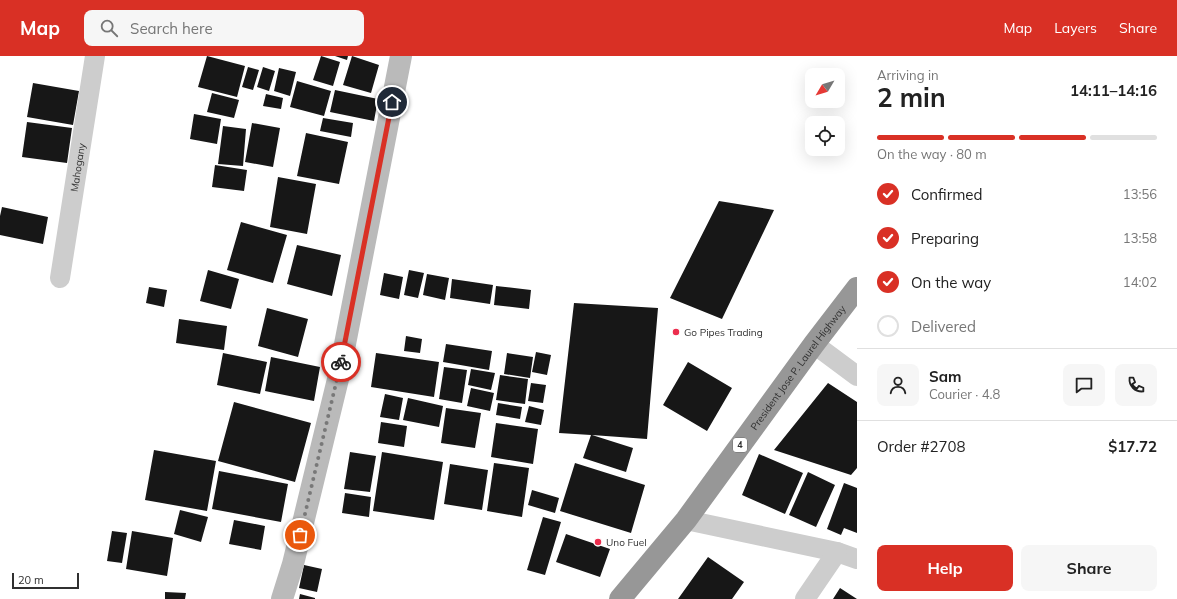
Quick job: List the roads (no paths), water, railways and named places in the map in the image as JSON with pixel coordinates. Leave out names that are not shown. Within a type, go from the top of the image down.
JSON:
[{"type":"highway","name":"President Jose P. Laurel Highway","points":[[620,599],[686,520],[814,344],[857,288]]},
{"type":"street","name":"Mahogany","points":[[60,278],[95,56]]},
{"type":"street","points":[[282,599],[293,564],[339,375],[402,56]]},
{"type":"street","points":[[814,344],[857,376]]},
{"type":"street","points":[[686,520],[837,552],[857,559]]},
{"type":"street","points":[[806,599],[837,552]]},
{"type":"place","name":"Go Pipes Trading","points":[[676,332]]},
{"type":"place","name":"Uno Fuel","points":[[598,542]]}]
